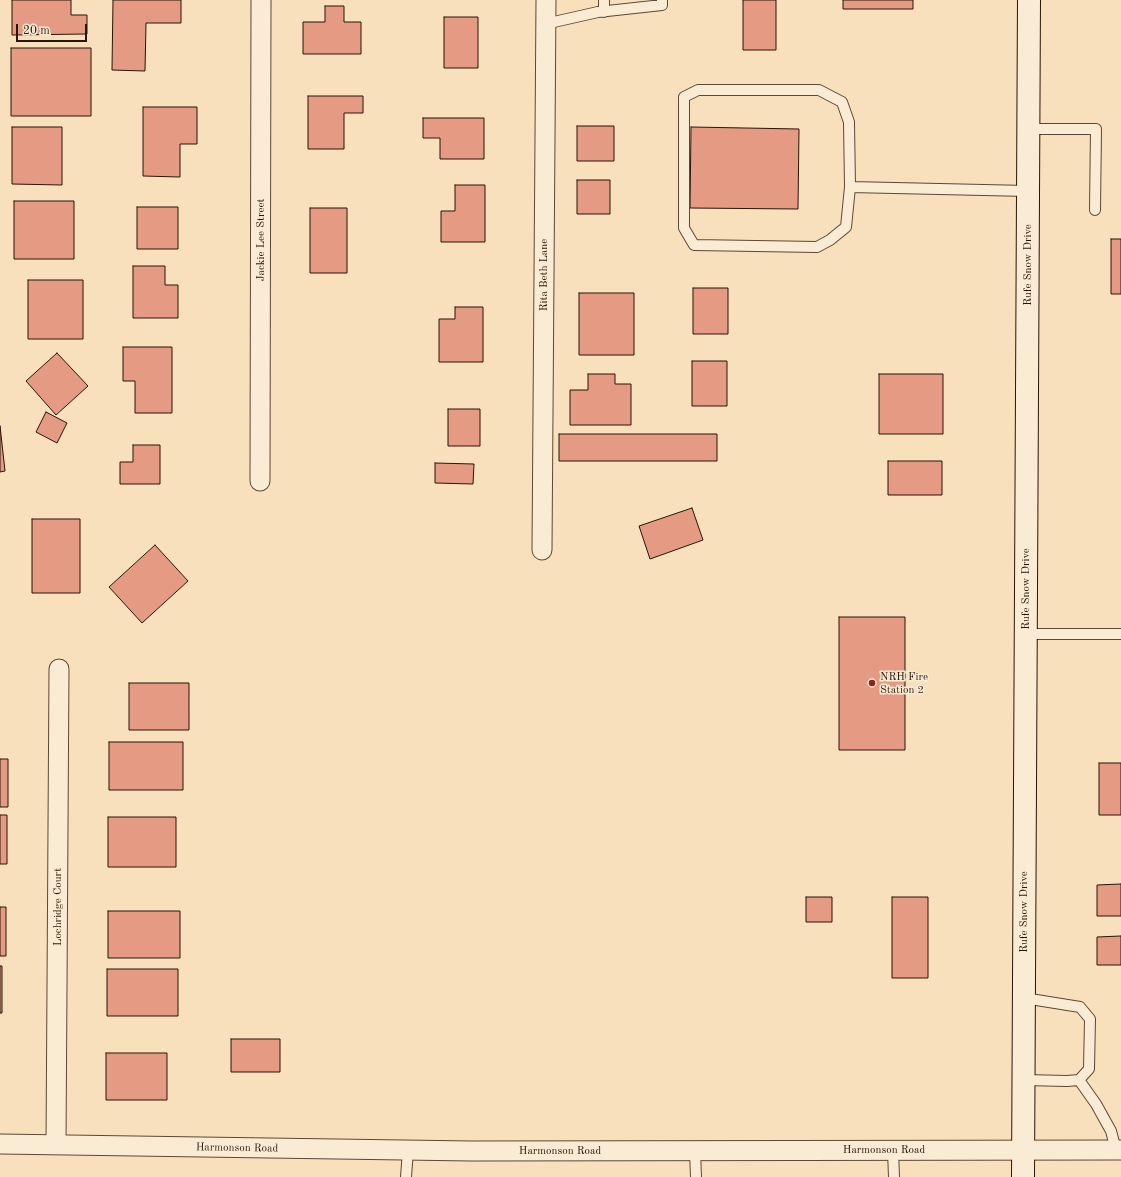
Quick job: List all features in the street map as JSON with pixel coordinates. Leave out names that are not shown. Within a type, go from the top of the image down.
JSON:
[{"type":"main road","name":"Rufe Snow Drive","points":[[1023,1177],[1029,0]]},
{"type":"street","name":"Jackie Lee Street","points":[[260,481],[261,0]]},
{"type":"street","name":"Rita Beth Lane","points":[[542,550],[546,0]]},
{"type":"street","name":"Lochridge Court","points":[[56,1145],[60,669]]},
{"type":"street","name":"Harmonson Road","points":[[0,1144],[408,1150],[1118,1150]]},
{"type":"lane","points":[[604,0],[604,12]]},
{"type":"lane","points":[[546,24],[604,12],[662,5],[662,0]]},
{"type":"lane","points":[[698,90],[819,90],[842,102],[849,122],[850,187],[846,227],[830,240],[816,247],[694,245],[684,228],[684,97],[698,90]]},
{"type":"lane","points":[[1028,129],[1096,129],[1095,210]]},
{"type":"lane","points":[[850,187],[1028,191]]},
{"type":"lane","points":[[1026,634],[1121,634]]},
{"type":"lane","points":[[1024,998],[1080,1006],[1090,1019],[1089,1069],[1079,1080],[1024,1080]]},
{"type":"lane","points":[[1079,1080],[1096,1104],[1111,1131],[1118,1150]]},
{"type":"lane","points":[[406,1177],[408,1150]]},
{"type":"lane","points":[[894,1150],[894,1177]]},
{"type":"lane","points":[[695,1151],[696,1177]]},
{"type":"building","points":[[12,0],[71,0],[71,15],[87,15],[87,34],[12,35]]},
{"type":"building","points":[[113,0],[181,0],[181,23],[146,23],[145,71],[112,70]]},
{"type":"building","points":[[743,0],[776,0],[776,50],[743,50]]},
{"type":"building","points":[[843,0],[913,0],[913,9],[843,9]]},
{"type":"building","points":[[325,6],[344,6],[344,22],[361,22],[361,54],[303,54],[303,22],[325,22]]},
{"type":"building","points":[[444,17],[478,17],[478,68],[444,68]]},
{"type":"building","points":[[11,48],[91,48],[91,116],[11,116]]},
{"type":"building","points":[[308,96],[363,96],[363,113],[344,113],[344,149],[308,149]]},
{"type":"building","points":[[143,107],[197,107],[197,144],[180,144],[180,177],[143,176]]},
{"type":"building","points":[[423,118],[484,118],[484,159],[440,159],[440,138],[423,138]]},
{"type":"building","points":[[577,126],[614,126],[614,161],[577,161]]},
{"type":"building","points":[[12,127],[62,127],[62,185],[12,184]]},
{"type":"building","points":[[691,127],[799,129],[798,209],[690,208]]},
{"type":"building","points":[[577,180],[610,180],[610,214],[577,214]]},
{"type":"building","points":[[455,185],[485,185],[485,242],[441,242],[441,211],[455,211]]},
{"type":"building","points":[[14,201],[74,201],[74,259],[14,259]]},
{"type":"building","points":[[137,207],[178,207],[178,249],[137,249]]},
{"type":"building","points":[[310,208],[347,208],[347,273],[310,273]]},
{"type":"building","points":[[1111,239],[1121,239],[1121,294],[1111,294]]},
{"type":"building","points":[[133,266],[165,266],[165,285],[178,285],[178,318],[133,318]]},
{"type":"building","points":[[28,280],[83,280],[83,339],[28,339]]},
{"type":"building","points":[[693,288],[728,288],[728,334],[693,334]]},
{"type":"building","points":[[579,293],[634,293],[634,355],[579,355]]},
{"type":"building","points":[[455,307],[483,307],[483,362],[439,362],[439,319],[455,319]]},
{"type":"building","points":[[123,347],[172,347],[172,413],[135,413],[135,381],[123,381]]},
{"type":"building","points":[[57,353],[88,386],[56,415],[26,381]]},
{"type":"building","points":[[692,361],[727,361],[727,406],[692,406]]},
{"type":"building","points":[[588,374],[615,374],[615,384],[631,384],[631,425],[570,425],[570,390],[588,390]]},
{"type":"building","points":[[879,374],[943,374],[943,434],[879,434]]},
{"type":"building","points":[[448,409],[480,409],[480,446],[448,446]]},
{"type":"building","points":[[46,412],[67,423],[57,443],[36,432]]},
{"type":"building","points":[[0,426],[5,471],[0,472]]},
{"type":"building","points":[[559,434],[717,434],[717,461],[559,461]]},
{"type":"building","points":[[133,445],[160,445],[160,484],[120,484],[120,462],[133,462]]},
{"type":"building","points":[[888,461],[942,461],[942,495],[888,495]]},
{"type":"building","points":[[435,463],[474,464],[473,484],[435,483]]},
{"type":"building","points":[[692,508],[703,540],[650,559],[639,526]]},
{"type":"building","points":[[32,519],[80,519],[80,593],[32,593]]},
{"type":"building","points":[[155,545],[188,581],[142,623],[109,587]]},
{"type":"building","name":"NRH Fire Station 2","points":[[839,617],[905,617],[905,750],[839,750]]},
{"type":"building","points":[[129,683],[189,683],[189,730],[129,730]]},
{"type":"building","points":[[109,742],[183,742],[183,790],[109,790]]},
{"type":"building","points":[[0,759],[8,759],[8,807],[0,807]]},
{"type":"building","points":[[1099,763],[1121,763],[1121,815],[1099,815]]},
{"type":"building","points":[[0,815],[7,815],[7,864],[0,864]]},
{"type":"building","points":[[108,817],[176,817],[176,867],[108,867]]},
{"type":"building","points":[[1121,884],[1121,916],[1097,916],[1097,885]]},
{"type":"building","points":[[806,897],[832,897],[832,922],[806,922]]},
{"type":"building","points":[[892,897],[928,897],[928,978],[892,978]]},
{"type":"building","points":[[0,907],[6,907],[6,956],[0,956]]},
{"type":"building","points":[[108,911],[180,911],[180,958],[108,958]]},
{"type":"building","points":[[1121,936],[1121,965],[1097,965],[1097,937]]},
{"type":"building","points":[[0,966],[2,966],[2,1013],[0,1013]]},
{"type":"building","points":[[107,969],[178,969],[178,1016],[107,1016]]},
{"type":"building","points":[[231,1039],[280,1039],[280,1072],[231,1072]]},
{"type":"building","points":[[106,1053],[167,1053],[167,1100],[106,1100]]},
{"type":"place","name":"NRH Fire Station 2","points":[[872,683]]}]
